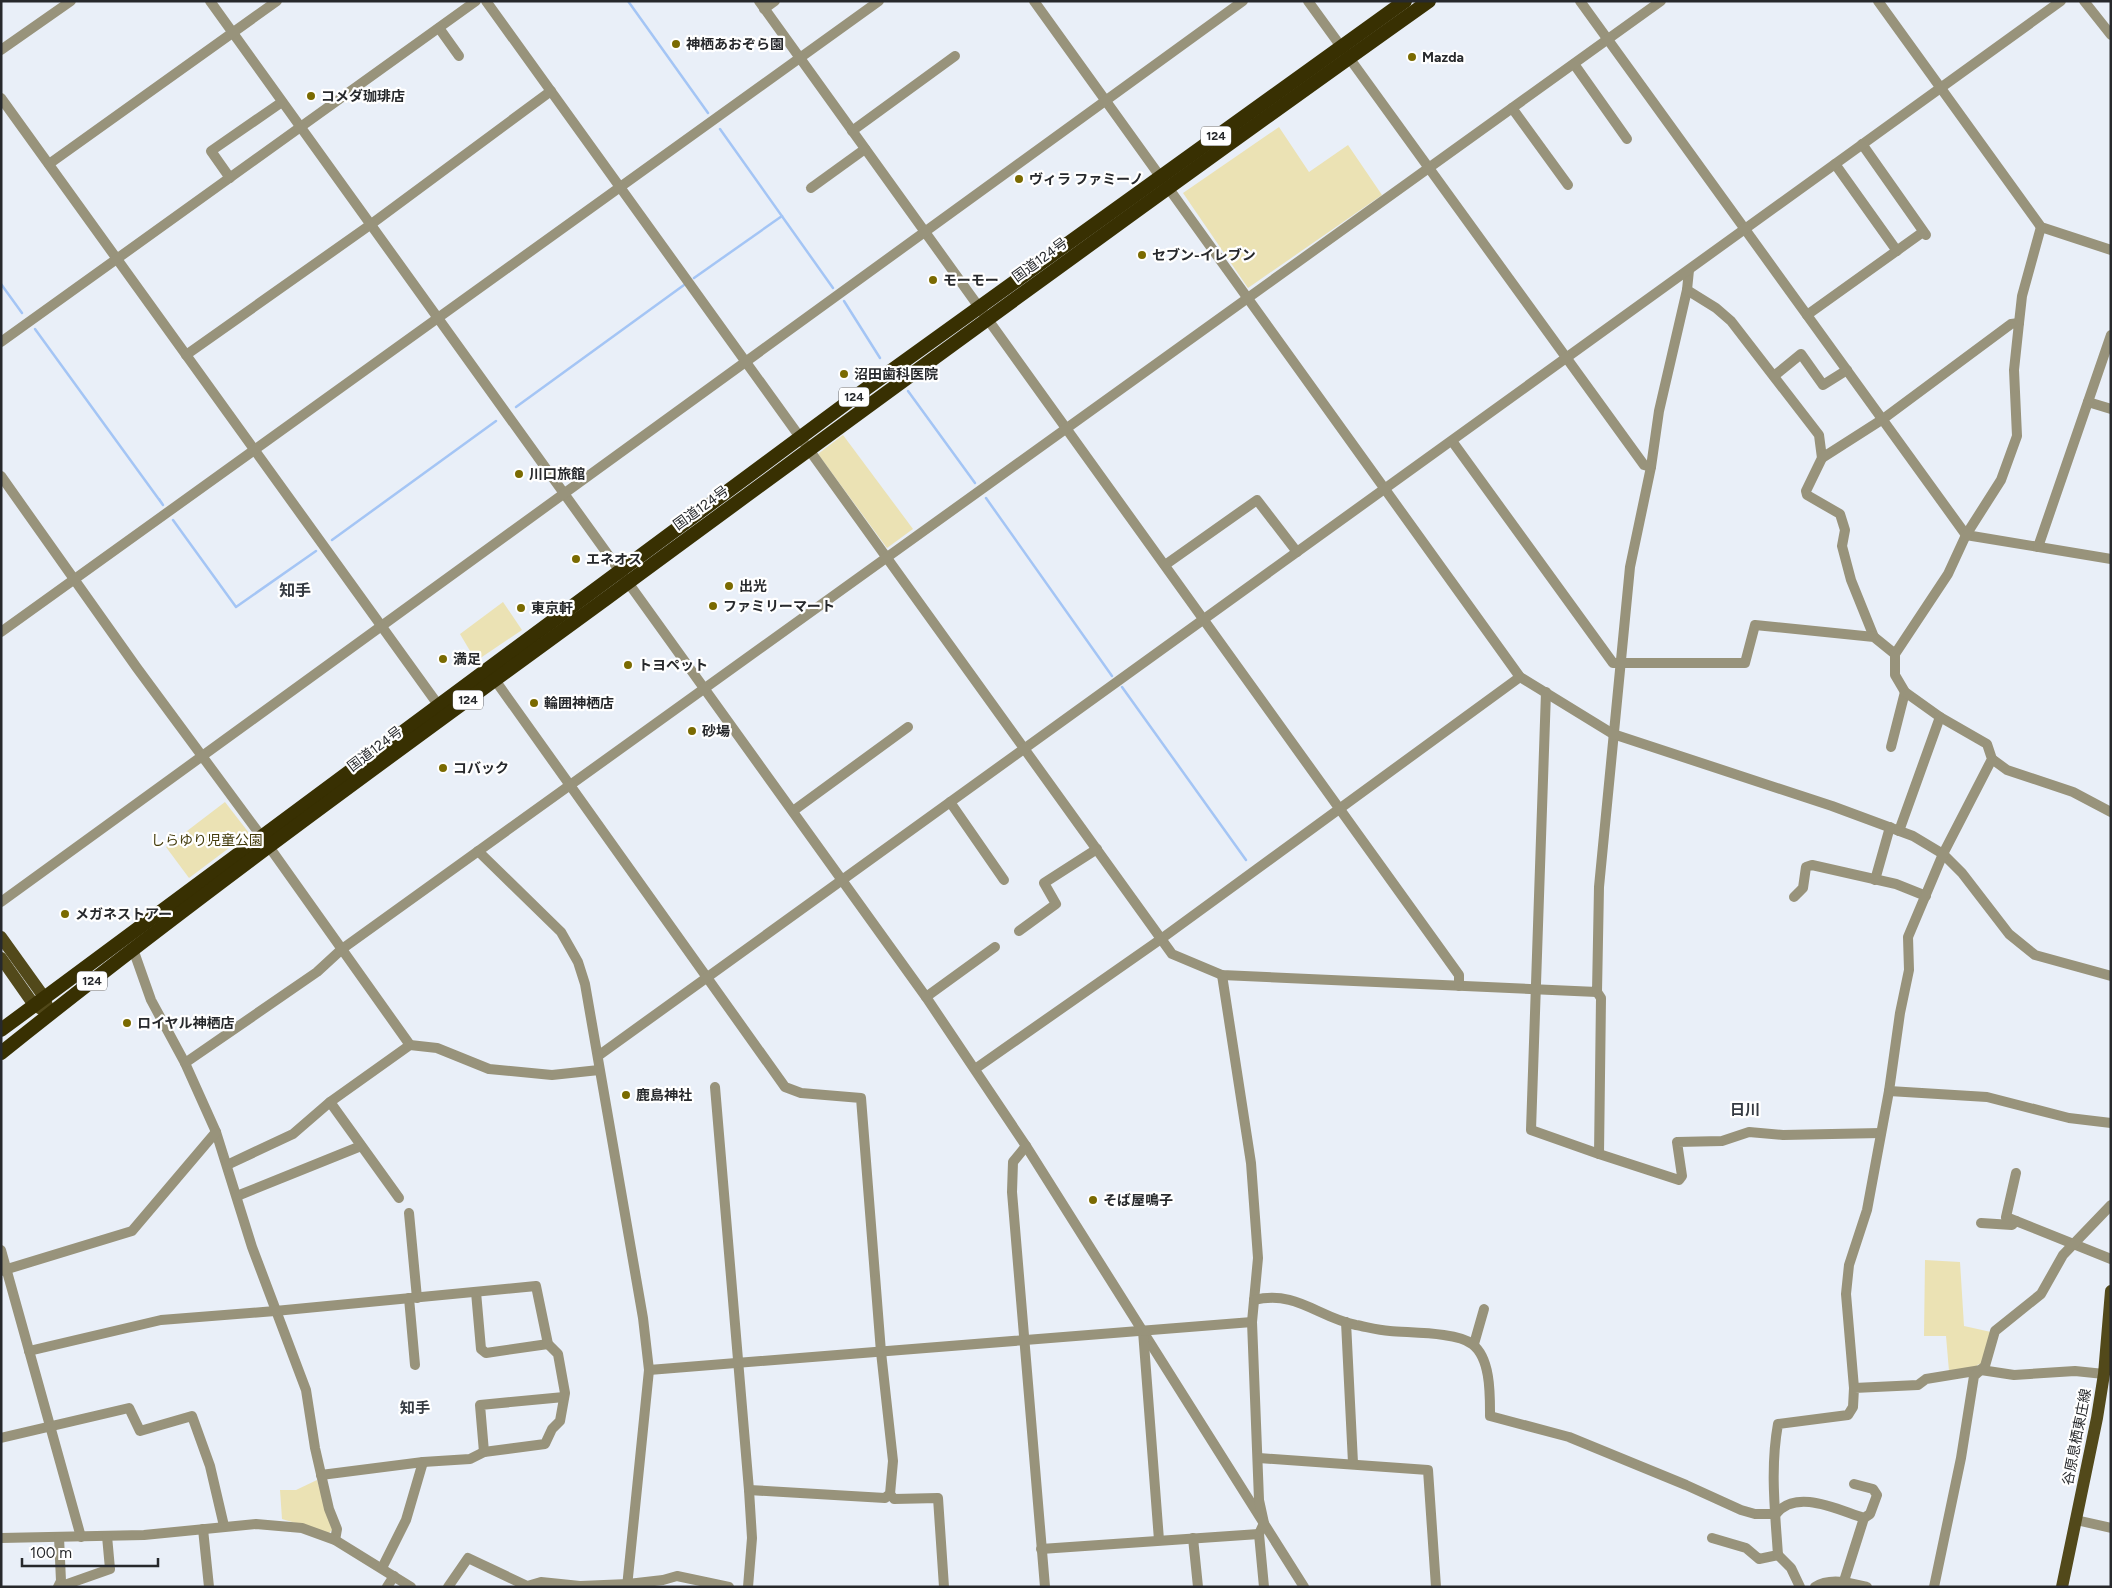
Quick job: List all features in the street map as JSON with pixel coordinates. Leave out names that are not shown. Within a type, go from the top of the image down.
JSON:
[{"type":"highway","name":"国道124号","points":[[1345,52],[1405,1]]},
{"type":"highway","name":"国道124号","points":[[1,1053],[133,949],[495,680],[801,436],[978,307],[1163,182],[1345,52],[1429,1]]},
{"type":"highway","name":"国道124号","points":[[1,1030],[439,706],[810,448],[987,318],[1163,182]]},
{"type":"main road","points":[[1,937],[39,1001]]},
{"type":"main road","points":[[1,958],[50,1014]]},
{"type":"main road","name":"谷原息栖東庄線","points":[[2062,1587],[2104,1374],[2111,1291]]},
{"type":"street","points":[[1,50],[71,1]]},
{"type":"street","points":[[210,1],[926,997],[1026,1146],[1304,1587]]},
{"type":"street","points":[[49,164],[277,1]]},
{"type":"street","points":[[1,342],[476,1]]},
{"type":"street","points":[[486,1],[810,448],[886,558],[1172,954],[1222,975],[1598,992]]},
{"type":"street","points":[[775,1],[762,5],[1459,974],[1460,986]]},
{"type":"street","points":[[1034,1],[1520,676],[1613,734],[1832,806],[1926,843],[1943,854],[1962,873],[2009,934],[2034,955],[2111,976]]},
{"type":"street","points":[[1,902],[747,363],[1243,1]]},
{"type":"street","points":[[1308,1],[1644,464],[1651,468]]},
{"type":"street","points":[[1580,1],[1966,535],[2111,559]]},
{"type":"street","points":[[185,1063],[317,972],[342,949],[1661,1]]},
{"type":"street","points":[[1878,1],[2040,227],[2111,250]]},
{"type":"street","points":[[598,1056],[2061,1]]},
{"type":"street","points":[[2084,1],[2111,35]]},
{"type":"street","points":[[1,632],[800,58],[875,2]]},
{"type":"street","points":[[439,28],[459,56]]},
{"type":"street","points":[[852,131],[955,56]]},
{"type":"street","points":[[1574,64],[1627,139]]},
{"type":"street","points":[[186,355],[370,225],[551,92]]},
{"type":"street","points":[[1,98],[439,706]]},
{"type":"street","points":[[230,178],[212,151],[282,102]]},
{"type":"street","points":[[1512,108],[1568,185]]},
{"type":"street","points":[[1807,315],[1897,250],[1925,234],[1862,144]]},
{"type":"street","points":[[810,188],[865,149]]},
{"type":"street","points":[[1834,164],[1897,250]]},
{"type":"street","points":[[2040,227],[2022,296],[2019,323],[2014,370],[2017,436],[2001,480],[1966,535],[1948,574],[1895,654],[1895,675],[1905,692],[1940,717],[1987,744],[1992,759],[2007,770],[2073,792],[2111,812]]},
{"type":"street","points":[[1599,1154],[1601,998],[1598,992],[1599,887],[1620,662],[1630,568],[1651,468],[1659,411],[1687,290],[1689,270]]},
{"type":"street","points":[[1687,290],[1716,308],[1731,321],[1819,435],[1822,458]]},
{"type":"street","points":[[1895,654],[1874,637],[1854,589],[1842,546],[1846,530],[1840,514],[1807,495],[1806,491],[1822,458],[1883,419],[2011,324],[2019,323]]},
{"type":"street","points":[[2038,547],[2111,335]]},
{"type":"street","points":[[1774,376],[1800,354],[1823,386],[1847,370]]},
{"type":"street","points":[[2088,402],[2111,410]]},
{"type":"street","points":[[1452,440],[1613,663],[1745,663],[1755,625],[1874,637]]},
{"type":"street","points":[[1,476],[137,668],[270,848],[410,1045]]},
{"type":"street","points":[[1165,565],[1257,500],[1297,552]]},
{"type":"street","points":[[975,1069],[1162,939],[1520,676]]},
{"type":"street","points":[[495,680],[785,1087],[801,1093],[861,1098],[881,1352],[893,1461],[890,1494],[894,1499],[938,1498],[944,1587]]},
{"type":"street","points":[[1546,692],[1531,1130],[1679,1180],[1682,1176],[1677,1142],[1722,1141],[1749,1132],[1783,1135],[1881,1133]]},
{"type":"street","points":[[1891,747],[1905,692]]},
{"type":"street","points":[[1875,880],[1940,717]]},
{"type":"street","points":[[793,811],[908,727]]},
{"type":"street","points":[[1800,1587],[1791,1568],[1778,1555],[1773,1453],[1778,1424],[1848,1415],[1853,1407],[1854,1388],[1846,1294],[1849,1265],[1867,1210],[1889,1090],[1900,1013],[1909,970],[1908,937],[1943,854],[1992,759]]},
{"type":"street","points":[[950,802],[1004,880]]},
{"type":"street","points":[[1019,931],[1056,904],[1044,883],[1097,849]]},
{"type":"street","points":[[478,851],[561,932],[578,962],[585,984],[643,1318],[649,1370],[627,1585]]},
{"type":"street","points":[[1794,897],[1803,888],[1806,867],[1812,865],[1875,880],[1926,896]]},
{"type":"street","points":[[926,997],[995,947]]},
{"type":"street","points":[[133,949],[151,1000],[185,1063],[216,1132],[228,1165],[252,1248],[306,1390],[321,1475],[329,1509],[337,1529],[335,1540]]},
{"type":"street","points":[[1222,975],[1251,1162],[1258,1258],[1252,1322],[1259,1458],[1259,1500],[1264,1523],[1260,1534],[1264,1587]]},
{"type":"street","points":[[228,1165],[293,1134],[330,1102],[410,1045],[437,1048],[489,1069],[552,1075],[599,1070]]},
{"type":"street","points":[[715,1087],[749,1490],[752,1538],[748,1587]]},
{"type":"street","points":[[1889,1090],[1987,1098],[2069,1118],[2111,1123]]},
{"type":"street","points":[[330,1102],[399,1198]]},
{"type":"street","points":[[4,1270],[132,1231],[216,1132]]},
{"type":"street","points":[[237,1196],[361,1146]]},
{"type":"street","points":[[1026,1146],[1013,1162],[1012,1192],[1026,1339],[1045,1587]]},
{"type":"street","points":[[2016,1173],[2006,1217],[2111,1259]]},
{"type":"street","points":[[1934,1587],[1961,1458],[1974,1376],[1985,1366],[1995,1331],[2041,1294],[2063,1255],[2075,1245],[2111,1205]]},
{"type":"street","points":[[409,1213],[415,1365]]},
{"type":"street","points":[[1981,1223],[2012,1225],[2016,1221]]},
{"type":"street","points":[[1,1250],[4,1270],[29,1351],[81,1537]]},
{"type":"street","points":[[29,1351],[161,1320],[536,1286],[548,1344],[558,1354],[565,1393],[560,1421],[552,1429],[545,1444],[484,1452],[470,1459],[423,1462],[321,1475]]},
{"type":"street","points":[[476,1292],[481,1349],[486,1353],[548,1344]]},
{"type":"street","points":[[1254,1300],[1272,1296],[1297,1302],[1346,1322],[1390,1331],[1418,1332],[1465,1340],[1474,1344],[1487,1369],[1490,1416],[1569,1437],[1686,1485],[1740,1510],[1754,1514],[1776,1514]]},
{"type":"street","points":[[1474,1344],[1484,1309]]},
{"type":"street","points":[[649,1370],[1252,1322]]},
{"type":"street","points":[[1346,1322],[1353,1463]]},
{"type":"street","points":[[1143,1330],[1159,1540]]},
{"type":"street","points":[[1854,1388],[1918,1385],[1926,1379],[1981,1370],[2014,1374],[2075,1371],[2104,1374]]},
{"type":"street","points":[[484,1452],[480,1405],[564,1397]]},
{"type":"street","points":[[1,1438],[129,1408],[140,1431],[192,1416],[210,1466],[224,1526]]},
{"type":"street","points":[[1259,1458],[1353,1463],[1428,1470],[1436,1587]]},
{"type":"street","points":[[382,1568],[406,1520],[423,1462]]},
{"type":"street","points":[[1844,1581],[1864,1518],[1870,1514],[1877,1495],[1873,1488],[1854,1484]]},
{"type":"street","points":[[749,1490],[885,1498],[890,1494]]},
{"type":"street","points":[[1776,1514],[1781,1507],[1796,1501],[1811,1502],[1864,1518]]},
{"type":"street","points":[[2076,1520],[2111,1528]]},
{"type":"street","points":[[1,1538],[107,1536],[256,1524],[302,1528],[335,1540],[410,1587]]},
{"type":"street","points":[[204,1529],[209,1587]]},
{"type":"street","points":[[1042,1549],[1260,1534]]},
{"type":"street","points":[[58,1587],[110,1569],[107,1536]]},
{"type":"street","points":[[58,1587],[61,1581],[59,1537]]},
{"type":"street","points":[[1193,1538],[1198,1587]]},
{"type":"street","points":[[1712,1538],[1746,1548],[1759,1559],[1778,1555]]},
{"type":"street","points":[[448,1587],[468,1558],[524,1586],[541,1582],[580,1586],[627,1585],[677,1576],[729,1587]]},
{"type":"street","points":[[387,1587],[394,1576]]},
{"type":"street","points":[[1815,1587],[1819,1584],[1844,1581],[1867,1587]]},
{"type":"green space","points":[[1279,127],[1309,172],[1348,145],[1382,195],[1248,288],[1183,193]]},
{"type":"green space","points":[[843,435],[913,529],[887,548],[818,454]]},
{"type":"green space","points":[[503,602],[522,630],[476,661],[460,634]]},
{"type":"green space","name":"しらゆり児童公園","points":[[225,802],[249,833],[189,878],[166,847]]},
{"type":"green space","points":[[1925,1260],[1960,1262],[1964,1326],[1991,1332],[1984,1363],[1977,1365],[1977,1369],[1949,1371],[1946,1336],[1924,1336]]},
{"type":"green space","points":[[317,1480],[333,1529],[329,1533],[282,1519],[280,1490],[296,1490]]},
{"type":"waterway","points":[[628,1],[708,113]]},
{"type":"waterway","points":[[720,129],[833,288]]},
{"type":"waterway","points":[[694,278],[782,216]]},
{"type":"waterway","points":[[1,284],[22,313]]},
{"type":"waterway","points":[[516,407],[684,285]]},
{"type":"waterway","points":[[844,301],[880,358]]},
{"type":"waterway","points":[[35,329],[163,505],[159,499]]},
{"type":"waterway","points":[[908,391],[975,483]]},
{"type":"waterway","points":[[332,540],[496,421]]},
{"type":"waterway","points":[[986,498],[1112,676]]},
{"type":"waterway","points":[[173,520],[236,607],[316,551]]},
{"type":"waterway","points":[[1122,687],[1246,860]]},
{"type":"place","name":"神栖あおぞら園","points":[[676,44]]},
{"type":"place","name":"Mazda","points":[[1412,57]]},
{"type":"place","name":"コメダ珈琲店","points":[[311,96]]},
{"type":"place","name":"ヴィラ ファミーノ","points":[[1019,179]]},
{"type":"place","name":"セブン-イレブン","points":[[1142,255]]},
{"type":"place","name":"モーモー","points":[[933,280]]},
{"type":"place","name":"沼田歯科医院","points":[[844,374]]},
{"type":"place","name":"川口旅館","points":[[519,474]]},
{"type":"place","name":"エネオス","points":[[576,559]]},
{"type":"place","name":"出光","points":[[729,586]]},
{"type":"place","name":"ファミリーマート","points":[[713,606]]},
{"type":"place","name":"東京軒","points":[[521,608]]},
{"type":"place","name":"満足","points":[[443,659]]},
{"type":"place","name":"トヨペット","points":[[628,665]]},
{"type":"place","name":"輪囲神栖店","points":[[534,703]]},
{"type":"place","name":"砂場","points":[[692,731]]},
{"type":"place","name":"コバック","points":[[443,768]]},
{"type":"place","name":"メガネストアー","points":[[65,914]]},
{"type":"place","name":"ロイヤル神栖店","points":[[127,1023]]},
{"type":"place","name":"鹿島神社","points":[[626,1095]]},
{"type":"place","name":"そば屋鳴子","points":[[1093,1200]]},
{"type":"district","name":"知手","points":[[295,590]]},
{"type":"district","name":"日川","points":[[1745,1110]]},
{"type":"district","name":"知手","points":[[415,1408]]}]
